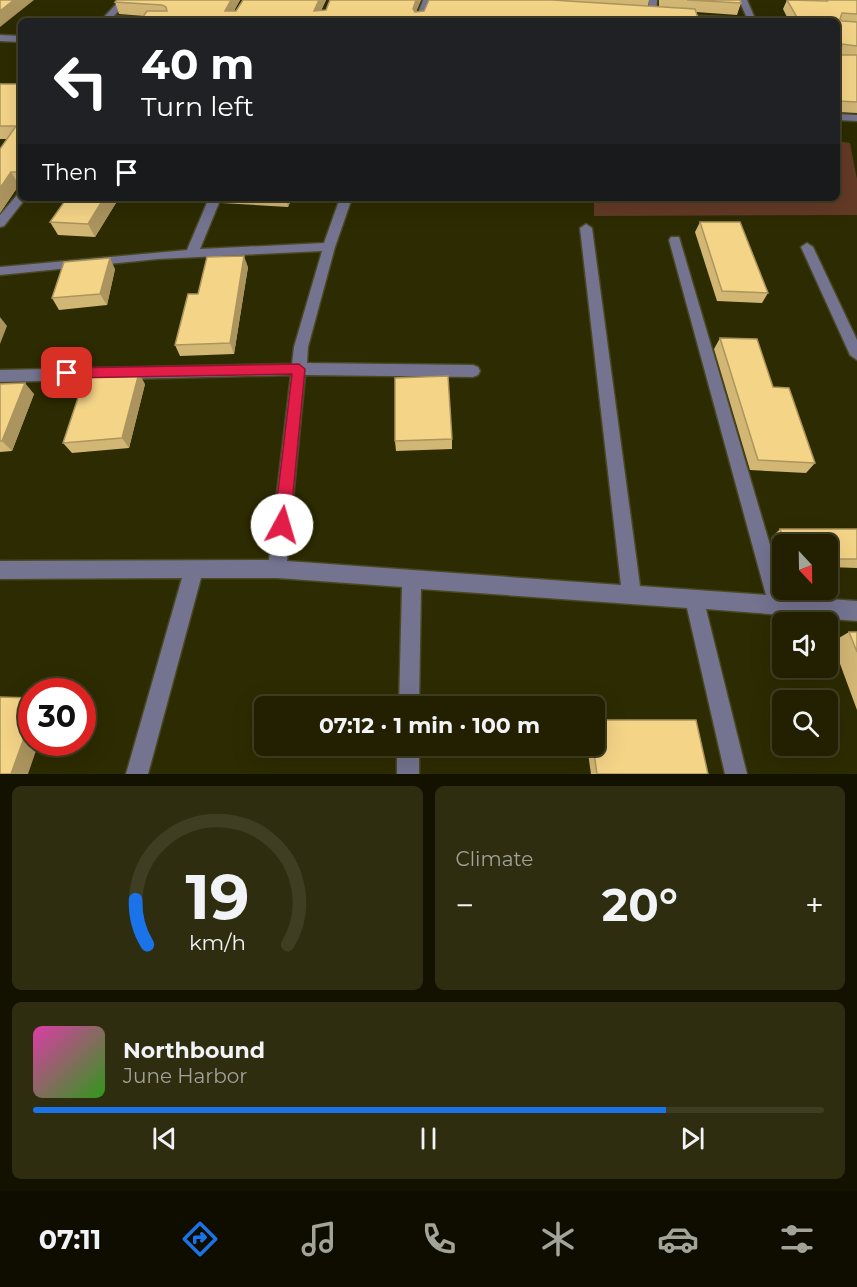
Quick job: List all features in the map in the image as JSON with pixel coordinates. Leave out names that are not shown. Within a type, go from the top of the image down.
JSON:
[{"type":"street","points":[[108,18],[124,0]]},
{"type":"street","points":[[420,18],[427,0]]},
{"type":"street","points":[[653,0],[650,15],[700,18]]},
{"type":"street","points":[[743,0],[750,18]]},
{"type":"street","points":[[0,38],[18,39]]},
{"type":"street","points":[[840,117],[857,118]]},
{"type":"street","points":[[0,223],[18,201]]},
{"type":"street","points":[[192,253],[214,201]]},
{"type":"street","points":[[277,569],[301,347],[329,247],[345,201]]},
{"type":"street","points":[[586,228],[632,594]]},
{"type":"street","points":[[675,240],[778,605]]},
{"type":"street","points":[[0,271],[192,253],[329,247]]},
{"type":"street","points":[[807,247],[857,355]]},
{"type":"street","points":[[0,376],[299,369],[473,371]]},
{"type":"street","points":[[137,774],[194,569]]},
{"type":"street","points":[[0,570],[277,569],[857,611]]},
{"type":"street","points":[[409,696],[412,579]]},
{"type":"street","points":[[694,599],[736,774]]},
{"type":"street","points":[[408,756],[408,774]]},
{"type":"shaded area","points":[[840,141],[850,143],[857,179],[857,215],[594,216],[594,201],[840,201]]},
{"type":"building","points":[[0,0],[14,0],[0,11]]},
{"type":"building","points":[[117,0],[231,0],[225,11],[236,11],[243,0],[319,0],[314,11],[326,10],[330,0],[416,0],[413,9],[415,12],[424,11],[429,0],[552,0],[695,9],[698,18],[142,18],[147,11],[167,11],[166,7],[115,2]]},
{"type":"building","points":[[687,0],[740,0],[741,3]]},
{"type":"building","points":[[787,0],[857,0],[857,14],[842,13],[840,19],[797,18]]},
{"type":"building","points":[[840,19],[857,22],[857,46],[842,44],[840,53]]},
{"type":"building","points":[[840,53],[857,55],[857,102],[840,101]]},
{"type":"building","points":[[0,84],[18,84],[18,172],[11,172],[0,188],[0,149],[16,126],[0,126]]},
{"type":"building","points":[[65,201],[102,201],[88,224],[50,222]]},
{"type":"building","points":[[700,222],[740,222],[768,293],[722,291]]},
{"type":"building","points":[[244,256],[230,343],[175,345],[188,294],[198,294],[207,257]]},
{"type":"building","points":[[110,258],[100,294],[52,298],[64,262]]},
{"type":"building","points":[[720,338],[757,339],[773,387],[789,388],[815,463],[758,460]]},
{"type":"building","points":[[139,373],[122,438],[63,443],[85,377]]},
{"type":"building","points":[[448,376],[452,439],[395,441],[395,378]]},
{"type":"building","points":[[25,383],[2,441],[0,441],[0,384]]},
{"type":"building","points":[[780,529],[857,529],[857,559],[838,559],[838,534],[782,534]]},
{"type":"building","points":[[849,632],[857,632],[857,652]]},
{"type":"building","points":[[0,697],[18,698],[18,755],[11,774],[0,774]]},
{"type":"building","points":[[605,720],[696,720],[708,774],[597,774],[594,756],[605,756]]},
{"type":"route","points":[[67,373],[299,369],[282,525]]}]
